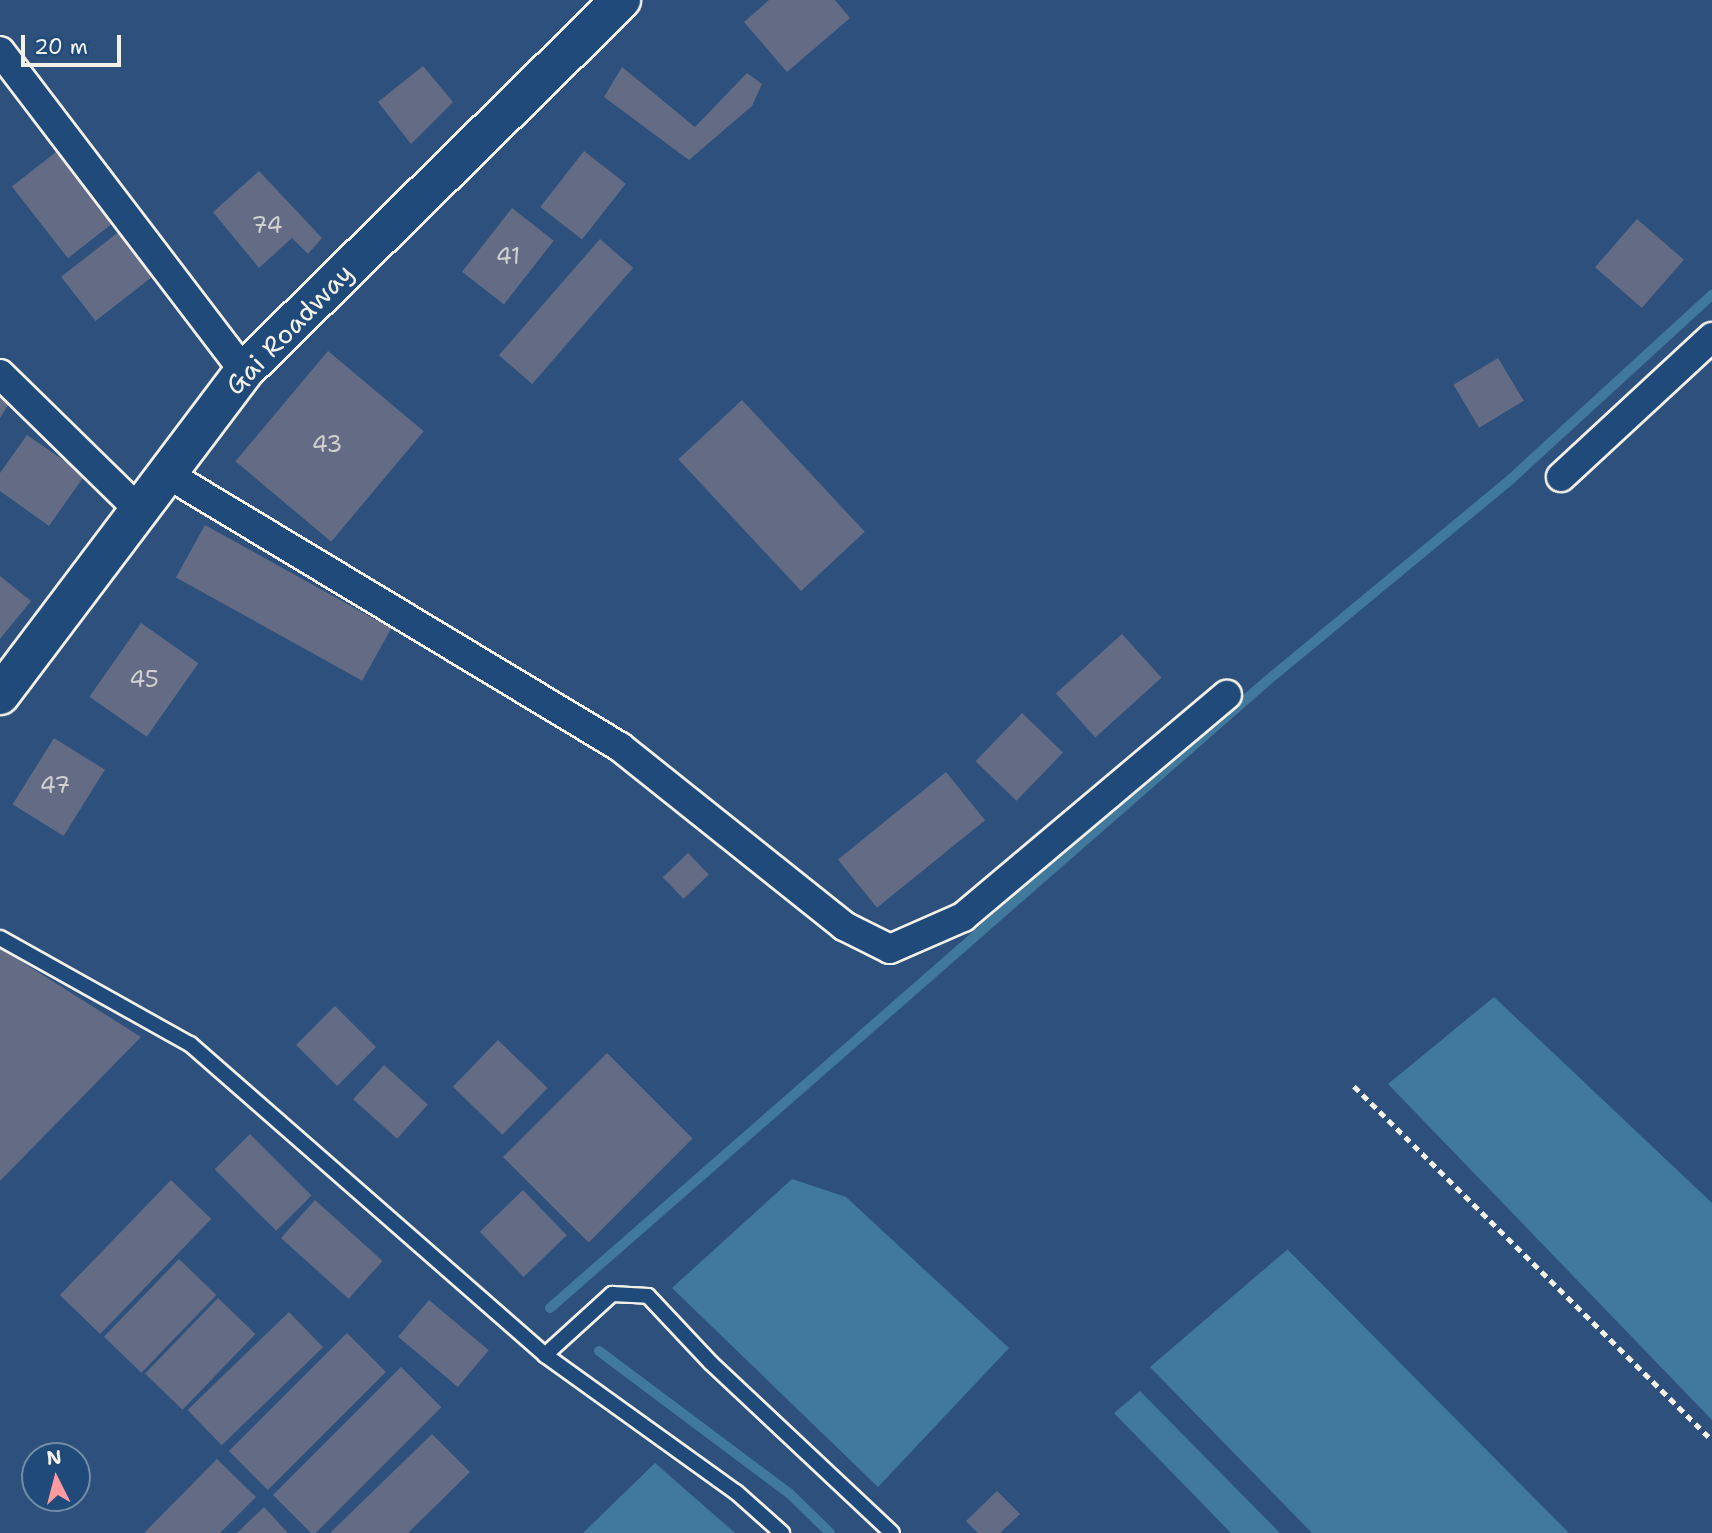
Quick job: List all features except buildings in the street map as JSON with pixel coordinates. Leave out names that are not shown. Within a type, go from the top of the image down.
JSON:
[{"type":"main road","name":"Gai Roadway","points":[[0,695],[164,472],[244,371],[621,0]]},
{"type":"street","points":[[0,51],[244,371]]},
{"type":"street","points":[[1561,477],[1712,337]]},
{"type":"street","points":[[0,374],[137,508]]},
{"type":"street","points":[[164,472],[620,747],[844,926],[890,948],[963,917],[1227,695]]},
{"type":"lane","points":[[0,938],[190,1044],[545,1356],[736,1492],[782,1533]]},
{"type":"lane","points":[[545,1356],[611,1294],[648,1296],[711,1363],[892,1533]]},
{"type":"path","points":[[1354,1086],[1712,1440]]},
{"type":"water","points":[[1494,997],[1712,1203],[1712,1420],[1388,1084]]},
{"type":"water","points":[[792,1179],[846,1197],[1009,1348],[878,1487],[672,1288]]},
{"type":"water","points":[[1288,1249],[1569,1533],[1312,1533],[1150,1367]]},
{"type":"water","points":[[1140,1391],[1280,1533],[1231,1533],[1114,1413]]},
{"type":"water","points":[[655,1463],[735,1533],[583,1533]]},
{"type":"waterway","points":[[550,1308],[1267,681],[1511,479],[1712,295]]},
{"type":"waterway","points":[[599,1351],[789,1493],[830,1533]]}]
